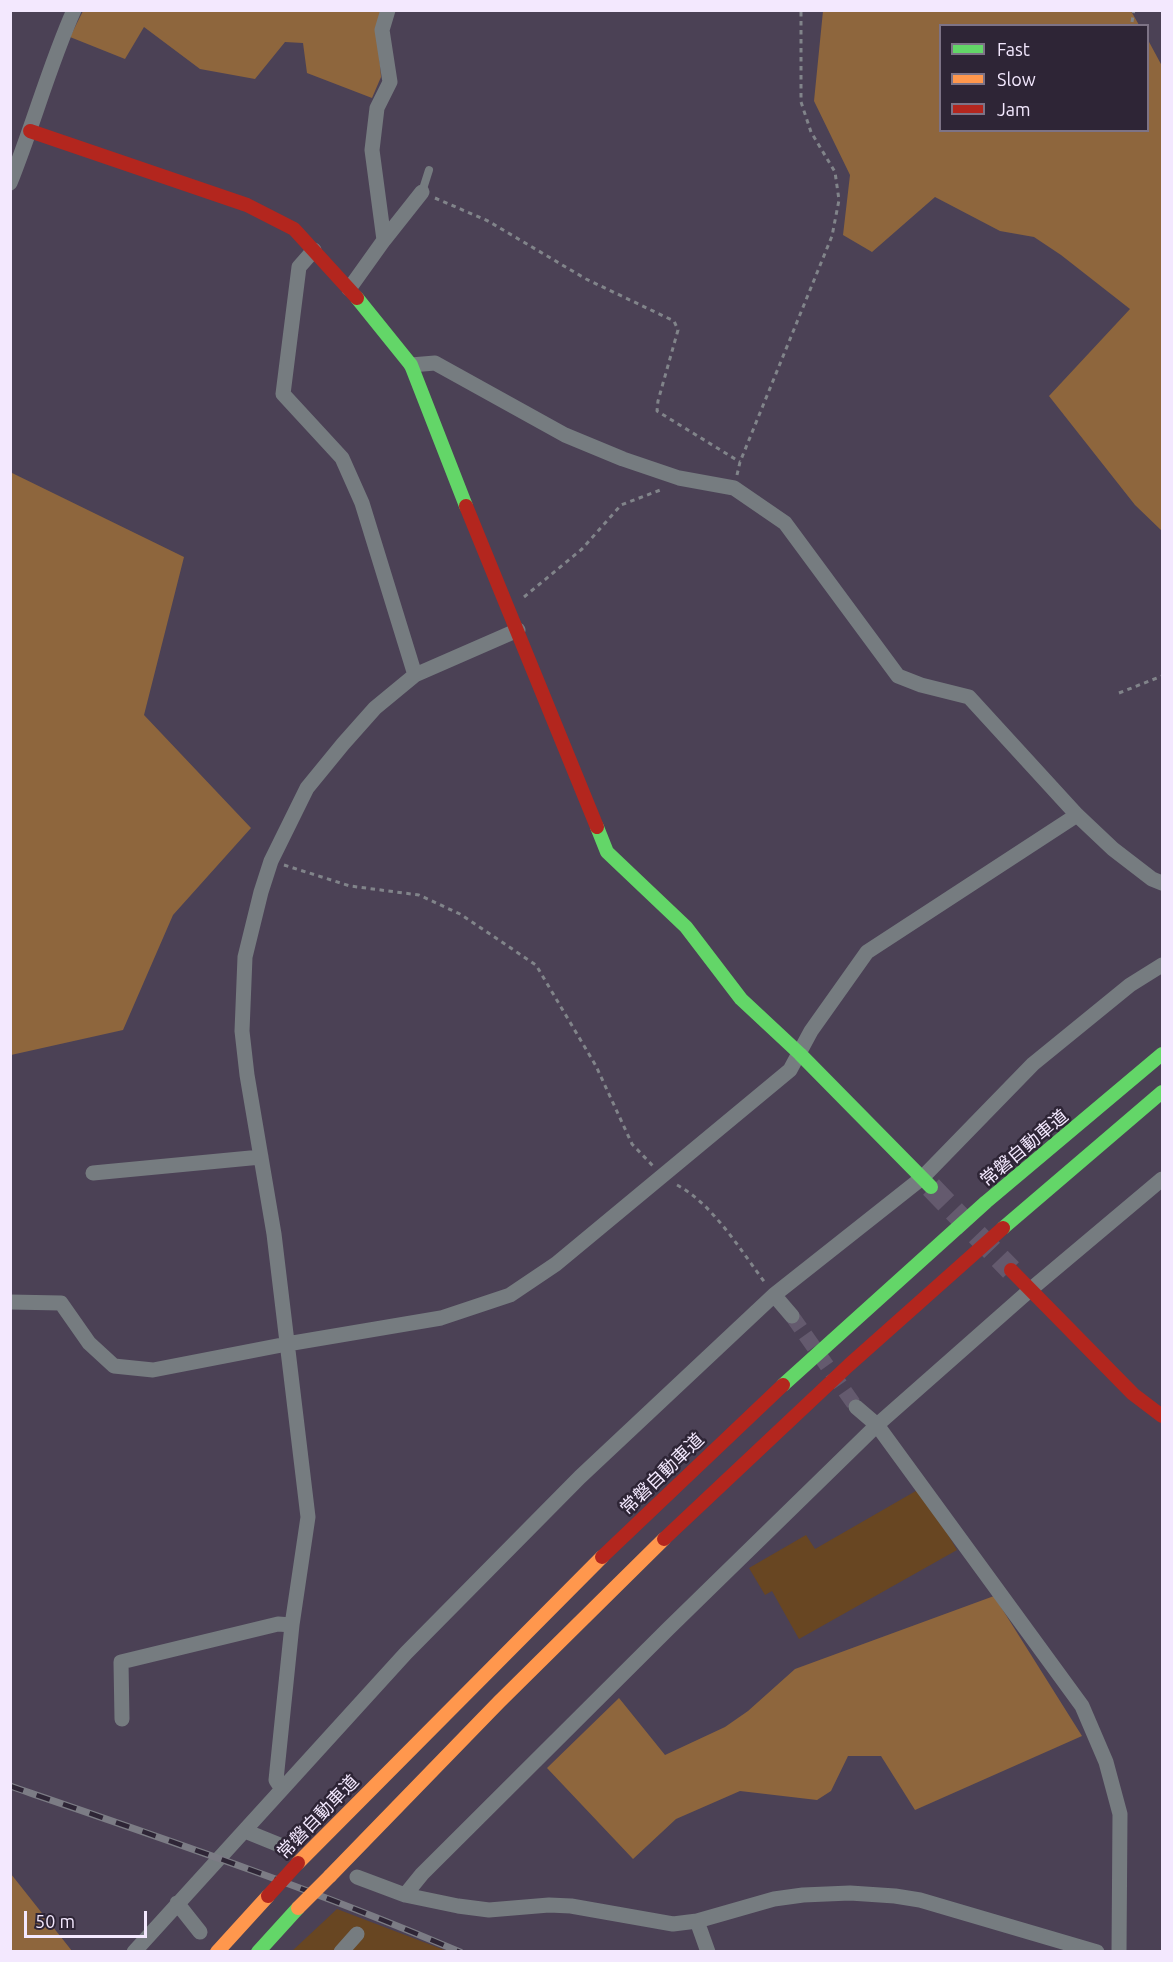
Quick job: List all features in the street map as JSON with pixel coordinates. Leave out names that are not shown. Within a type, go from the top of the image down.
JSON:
[{"type":"main road","points":[[30,131],[247,206],[294,229],[349,289],[411,365],[607,852],[686,927],[741,999],[800,1054],[926,1183]]},
{"type":"main road","name":"常磐自動車道","points":[[217,1952],[298,1863],[526,1631],[702,1460],[954,1231],[1162,1054]]},
{"type":"main road","points":[[258,1952],[452,1747],[545,1654],[809,1400],[974,1253],[1162,1092]]},
{"type":"main road","points":[[1011,1270],[1054,1311],[1133,1394],[1162,1416]]},
{"type":"street","points":[[10,183],[61,39],[74,10]]},
{"type":"street","points":[[384,240],[372,150],[377,108],[390,82],[382,30],[388,10]]},
{"type":"street","points":[[349,289],[422,192]]},
{"type":"street","points":[[314,250],[299,267],[283,394],[342,458],[362,503],[415,675]]},
{"type":"street","points":[[411,365],[435,363],[565,435],[622,459],[679,478],[734,488],[785,523],[898,676],[921,686],[969,697],[1077,815],[1113,849],[1152,879],[1162,883]]},
{"type":"street","points":[[282,1789],[276,1779],[292,1624],[308,1517],[274,1234],[242,1031],[245,957],[271,861],[307,788],[375,708],[415,675],[518,630]]},
{"type":"street","points":[[10,1302],[61,1303],[89,1343],[114,1366],[153,1370],[441,1318],[510,1295],[556,1264],[663,1178],[790,1070],[811,1031],[867,952],[1077,815]]},
{"type":"street","points":[[134,1952],[406,1653],[564,1494],[774,1295],[926,1183],[1033,1064],[1130,985],[1162,964]]},
{"type":"street","points":[[93,1173],[261,1157]]},
{"type":"street","points":[[405,1895],[422,1874],[668,1629],[877,1425],[1030,1290],[1162,1179]]},
{"type":"street","points":[[774,1295],[792,1316]]},
{"type":"street","points":[[856,1407],[877,1425],[1082,1706],[1106,1762],[1120,1814],[1119,1952]]},
{"type":"street","points":[[122,1719],[121,1662],[278,1624],[292,1624]]},
{"type":"street","points":[[244,1831],[286,1848]]},
{"type":"street","points":[[357,1877],[405,1895],[458,1906],[489,1910],[549,1905],[571,1906],[673,1924],[697,1922],[774,1899],[803,1895],[850,1893],[895,1896],[920,1900],[1097,1952]]},
{"type":"street","points":[[177,1903],[200,1932]]},
{"type":"street","points":[[697,1922],[708,1952]]},
{"type":"street","points":[[341,1952],[357,1934]]},
{"type":"lane","points":[[422,192],[429,170]]},
{"type":"path","points":[[734,488],[740,462],[832,236],[839,200],[835,172],[811,132],[801,102],[801,10]]},
{"type":"path","points":[[1132,22],[1134,10]]},
{"type":"path","points":[[422,192],[488,221],[586,279],[674,321],[678,330],[657,400],[657,411],[740,462]]},
{"type":"path","points":[[508,605],[522,599],[582,549],[621,505],[671,486],[679,478]]},
{"type":"path","points":[[1119,693],[1162,676]]},
{"type":"path","points":[[271,861],[350,886],[418,895],[460,914],[536,965],[596,1066],[632,1144],[663,1178],[686,1190],[709,1210],[774,1295]]},
{"type":"shaded area","points":[[83,11],[382,11],[377,28],[381,77],[372,98],[307,73],[303,43],[285,42],[255,79],[200,69],[144,27],[125,59],[70,37]]},
{"type":"shaded area","points":[[823,11],[1131,11],[1138,24],[939,24],[939,132],[1149,132],[1149,42],[1162,66],[1162,531],[1135,505],[1049,396],[1130,309],[1034,237],[1000,231],[935,197],[872,252],[843,235],[850,175],[814,101]]},
{"type":"shaded area","points":[[10,472],[184,557],[144,715],[251,828],[173,915],[123,1030],[11,1055]]},
{"type":"shaded area","points":[[921,1488],[957,1550],[799,1639],[772,1591],[765,1595],[749,1568],[806,1535],[815,1549]]},
{"type":"shaded area","points":[[994,1596],[1082,1736],[915,1810],[881,1756],[848,1756],[831,1791],[817,1800],[740,1791],[676,1819],[633,1859],[547,1768],[619,1698],[665,1755],[725,1727],[748,1711],[795,1669]]},
{"type":"shaded area","points":[[11,1874],[72,1951],[11,1951]]},
{"type":"shaded area","points":[[337,1909],[447,1951],[291,1952]]},
{"type":"tunnel","points":[[931,1187],[1011,1270]]},
{"type":"tunnel","points":[[792,1316],[856,1407]]},
{"type":"railway","points":[[10,1786],[293,1886],[460,1952]]},
{"type":"traffic: fast","points":[[357,298],[411,365],[466,506]]},
{"type":"traffic: fast","points":[[597,827],[607,852],[686,927],[741,999],[800,1054],[931,1187]]},
{"type":"traffic: fast","points":[[783,1385],[986,1202],[1162,1054]]},
{"type":"traffic: fast","points":[[1003,1228],[1162,1092]]},
{"type":"traffic: fast","points":[[258,1952],[298,1908]]},
{"type":"traffic: slow","points":[[330,1876],[499,1702],[664,1539]]},
{"type":"traffic: slow","points":[[298,1863],[602,1557]]},
{"type":"traffic: slow","points":[[298,1908],[330,1876]]},
{"type":"traffic: slow","points":[[217,1952],[268,1896]]},
{"type":"traffic: jam","points":[[30,131],[247,205],[294,229],[357,298]]},
{"type":"traffic: jam","points":[[466,506],[597,827]]},
{"type":"traffic: jam","points":[[664,1539],[849,1365],[1003,1228]]},
{"type":"traffic: jam","points":[[1011,1270],[1133,1394],[1162,1416]]},
{"type":"traffic: jam","points":[[602,1557],[783,1385]]},
{"type":"traffic: jam","points":[[268,1896],[298,1863]]}]
